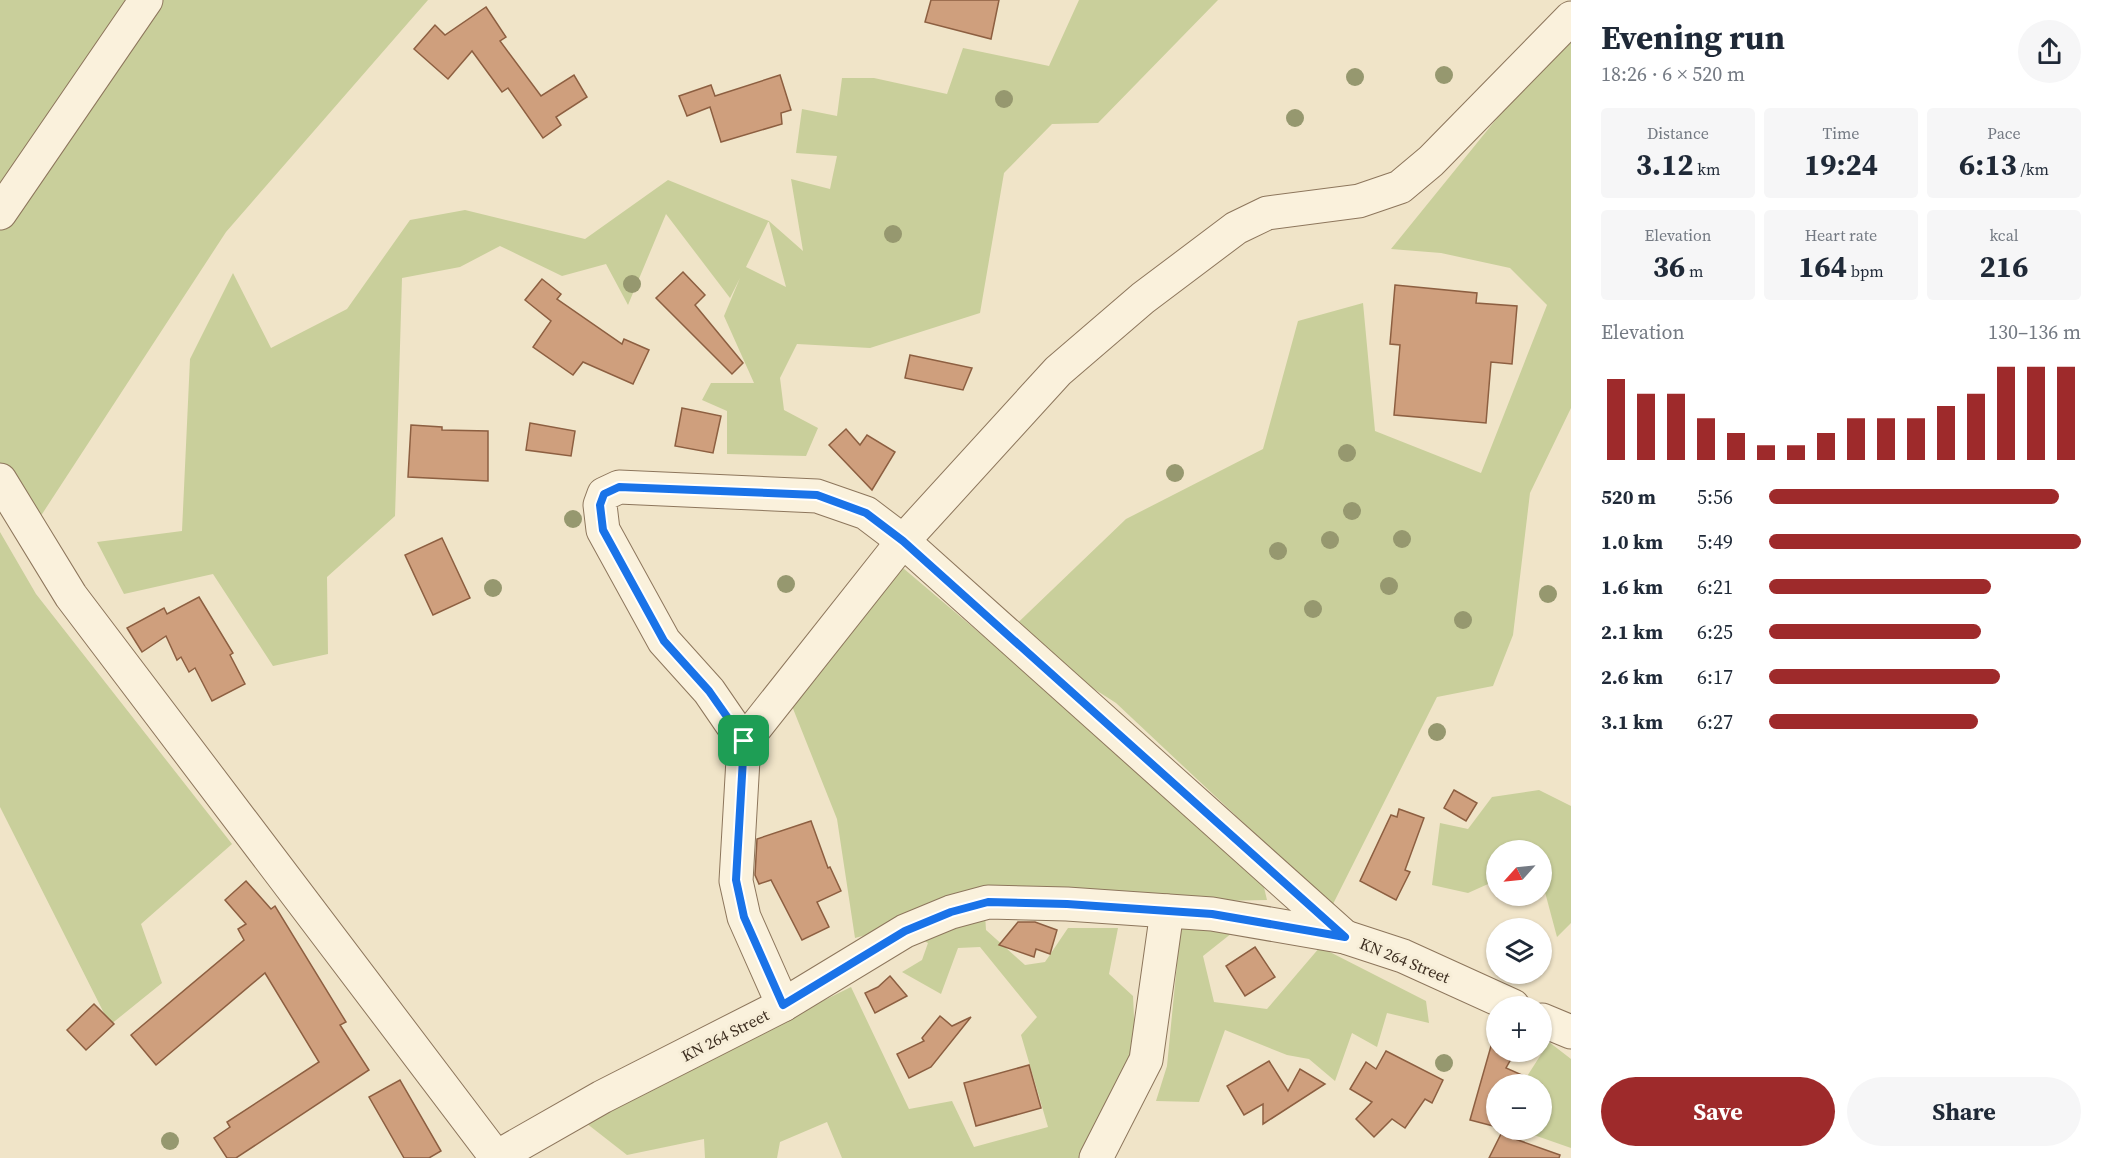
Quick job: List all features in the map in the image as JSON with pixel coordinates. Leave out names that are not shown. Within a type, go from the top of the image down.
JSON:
[{"type":"street","points":[[0,213],[146,0]]},
{"type":"street","points":[[783,1005],[744,917],[736,880],[744,741],[903,541],[1058,371],[1143,298],[1236,228],[1267,213],[1359,201],[1400,187],[1431,161],[1571,18]]},
{"type":"street","points":[[0,480],[71,596],[496,1157]]},
{"type":"street","points":[[744,741],[709,691],[664,641],[603,530],[600,505],[604,494],[619,487],[817,495],[866,513],[903,541],[1345,937]]},
{"type":"street","name":"KN 264 Street","points":[[496,1157],[602,1097],[783,1005],[905,931],[951,912],[988,902],[1067,904],[1212,914],[1345,937],[1403,956],[1491,996]]},
{"type":"street","points":[[1096,1158],[1146,1060],[1167,911]]},
{"type":"street","points":[[1552,1024],[1571,1032]]},
{"type":"green space","points":[[0,0],[146,0],[0,220]]},
{"type":"green space","points":[[148,0],[428,0],[226,232],[31,531],[0,480],[0,222]]},
{"type":"green space","points":[[1079,0],[1218,0],[1098,123],[1052,124],[1004,173],[980,313],[870,348],[797,344],[780,378],[784,410],[818,428],[806,456],[727,454],[727,411],[702,400],[711,383],[754,383],[724,316],[740,278],[730,298],[666,214],[628,305],[606,264],[562,276],[500,246],[460,267],[402,278],[395,516],[327,577],[328,654],[273,666],[213,574],[124,594],[97,542],[182,531],[190,359],[233,273],[271,348],[347,309],[410,220],[465,210],[585,239],[668,180],[769,221],[803,251],[791,179],[830,189],[837,156],[796,153],[802,109],[837,116],[842,78],[874,78],[947,94],[963,48],[1049,66]],"holes":[[[769,222],[786,287],[746,267]]]},
{"type":"green space","points":[[1571,27],[1571,408],[1530,493],[1513,635],[1493,686],[1437,697],[1332,906],[1116,703],[1007,633],[1126,519],[1263,449],[1298,321],[1363,303],[1375,431],[1481,473],[1547,305],[1510,268],[1441,253],[1391,249]]},
{"type":"green space","points":[[0,532],[36,594],[232,844],[141,924],[162,983],[110,1025],[0,807]]},
{"type":"green space","points":[[890,557],[1114,747],[1262,879],[1267,900],[1067,904],[988,902],[855,938],[837,819],[788,696]]},
{"type":"green space","points":[[1539,790],[1571,806],[1571,923],[1557,937],[1549,906],[1552,906],[1552,840],[1486,840],[1486,885],[1468,893],[1432,885],[1440,823],[1468,829],[1492,797]]},
{"type":"green space","points":[[985,914],[986,930],[1025,965],[1045,962],[1068,928],[1118,928],[1109,974],[1133,996],[1136,1059],[1093,1158],[842,1158],[827,1122],[780,1142],[777,1158],[705,1158],[704,1139],[627,1155],[586,1123],[620,1101],[851,987],[909,1109],[952,1101],[974,1147],[1048,1127],[1021,1035],[1037,1017],[980,947],[958,948],[941,994],[902,972],[922,960],[928,943],[916,937]]},
{"type":"green space","points":[[1181,923],[1232,933],[1203,956],[1214,1002],[1267,1009],[1320,947],[1426,1001],[1429,1023],[1387,1013],[1377,1047],[1352,1033],[1335,1081],[1309,1059],[1287,1055],[1225,1030],[1199,1102],[1156,1101],[1167,1066]]},
{"type":"green space","points":[[1552,1044],[1571,1059],[1571,1148],[1548,1140],[1552,1140],[1552,1074],[1528,1074],[1536,1062],[1552,1062]]},
{"type":"building","points":[[931,0],[999,0],[991,39],[925,22]]},
{"type":"building","points":[[486,7],[506,37],[500,41],[541,96],[574,75],[587,97],[556,117],[561,125],[543,138],[508,88],[502,92],[472,51],[448,79],[414,49],[435,25],[445,35]]},
{"type":"building","points":[[780,75],[791,110],[781,113],[782,124],[721,142],[710,107],[687,116],[679,96],[711,85],[715,96]]},
{"type":"building","points":[[683,272],[705,295],[695,305],[743,363],[732,374],[656,298]]},
{"type":"building","points":[[542,279],[561,294],[557,299],[622,344],[624,339],[649,350],[633,384],[583,362],[573,375],[533,347],[551,321],[525,300]]},
{"type":"building","points":[[1395,285],[1477,293],[1476,303],[1517,306],[1512,364],[1491,362],[1486,423],[1394,415],[1400,345],[1390,344]]},
{"type":"building","points":[[910,355],[972,368],[963,390],[905,378]]},
{"type":"building","points":[[682,408],[721,416],[713,453],[675,446]]},
{"type":"building","points":[[530,423],[575,431],[571,456],[526,450]]},
{"type":"building","points":[[411,425],[442,427],[442,430],[488,431],[488,481],[408,477]]},
{"type":"building","points":[[846,429],[860,445],[867,435],[895,452],[872,490],[829,445]]},
{"type":"building","points":[[442,538],[470,598],[433,615],[405,555]]},
{"type":"building","points":[[199,597],[233,653],[230,655],[245,684],[212,701],[195,668],[189,672],[181,657],[177,660],[166,636],[142,652],[127,628],[164,608],[167,614]]},
{"type":"building","points":[[1454,790],[1477,803],[1466,821],[1444,808]]},
{"type":"building","points":[[1399,809],[1424,818],[1405,870],[1410,872],[1396,900],[1360,881],[1391,815],[1397,817]]},
{"type":"building","points":[[811,821],[828,868],[830,867],[841,891],[817,902],[829,927],[802,940],[771,880],[759,884],[755,875],[757,839]]},
{"type":"building","points":[[246,881],[271,909],[275,906],[346,1022],[340,1025],[369,1070],[236,1158],[227,1158],[214,1138],[230,1127],[227,1122],[319,1062],[265,973],[156,1065],[131,1035],[244,940],[238,929],[246,924],[225,900]]},
{"type":"building","points":[[1018,922],[1035,922],[1057,930],[1050,954],[1036,949],[1034,957],[999,945]]},
{"type":"building","points":[[1255,947],[1275,977],[1245,996],[1226,966]]},
{"type":"building","points":[[890,976],[907,996],[875,1013],[865,993],[878,987]]},
{"type":"building","points":[[94,1004],[114,1024],[86,1050],[67,1030]]},
{"type":"building","points":[[940,1016],[952,1026],[971,1017],[931,1067],[909,1078],[897,1054],[924,1041],[922,1038]]},
{"type":"building","points":[[1386,1051],[1443,1080],[1432,1103],[1425,1099],[1405,1128],[1392,1119],[1374,1137],[1356,1119],[1372,1102],[1350,1089],[1366,1062],[1376,1069]]},
{"type":"building","points":[[1269,1061],[1288,1091],[1300,1069],[1325,1084],[1263,1124],[1263,1104],[1244,1115],[1227,1086]]},
{"type":"building","points":[[1486,1062],[1509,1062],[1506,1068],[1520,1074],[1486,1074],[1486,1124],[1470,1120]]},
{"type":"building","points":[[1029,1065],[1041,1108],[976,1126],[964,1083]]},
{"type":"building","points":[[400,1080],[441,1151],[429,1158],[404,1158],[369,1097]]},
{"type":"building","points":[[1498,1140],[1518,1140],[1560,1155],[1559,1158],[1489,1158]]},
{"type":"route","points":[[619,487],[817,495],[866,513],[903,541],[1345,937],[1212,914],[1067,904],[988,902],[951,912],[905,931],[783,1005],[739,901],[736,880],[744,741],[709,691],[664,641],[603,530],[600,505],[604,494],[619,487]]}]
